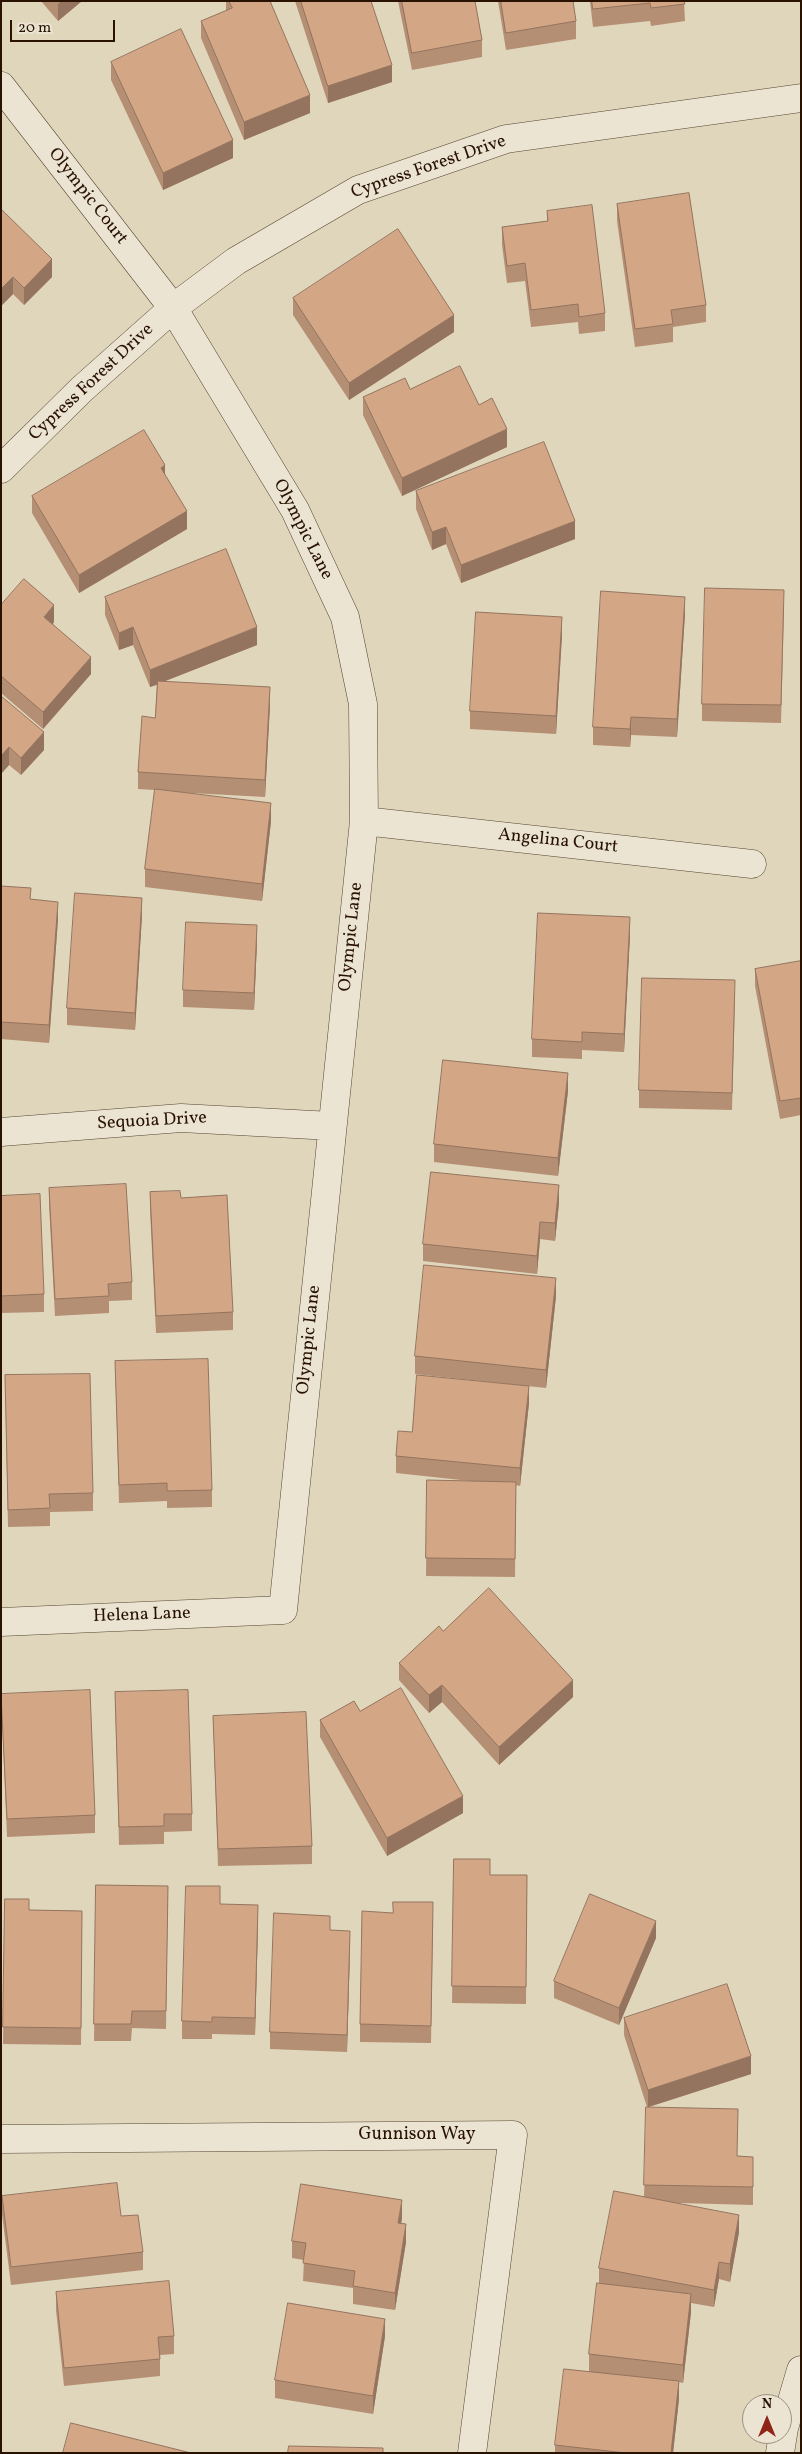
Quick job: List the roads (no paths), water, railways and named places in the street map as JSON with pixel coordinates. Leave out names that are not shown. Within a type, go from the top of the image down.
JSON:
[{"type":"street","name":"Olympic Court","points":[[1,86],[173,308]]},
{"type":"street","name":"Cypress Forest Drive","points":[[1,469],[82,389],[173,308],[236,261],[358,190],[506,139],[801,98]]},
{"type":"street","name":"Olympic Lane","points":[[173,308],[295,510],[345,617],[363,704],[364,821],[283,1610]]},
{"type":"street","name":"Angelina Court","points":[[364,821],[752,864]]},
{"type":"street","name":"Sequoia Drive","points":[[1,1132],[181,1118],[332,1126]]},
{"type":"street","name":"Helena Lane","points":[[1,1622],[283,1610]]},
{"type":"street","name":"Gunnison Way","points":[[1,2139],[513,2135],[472,2453]]},
{"type":"street","points":[[780,2453],[784,2428],[801,2370]]}]
